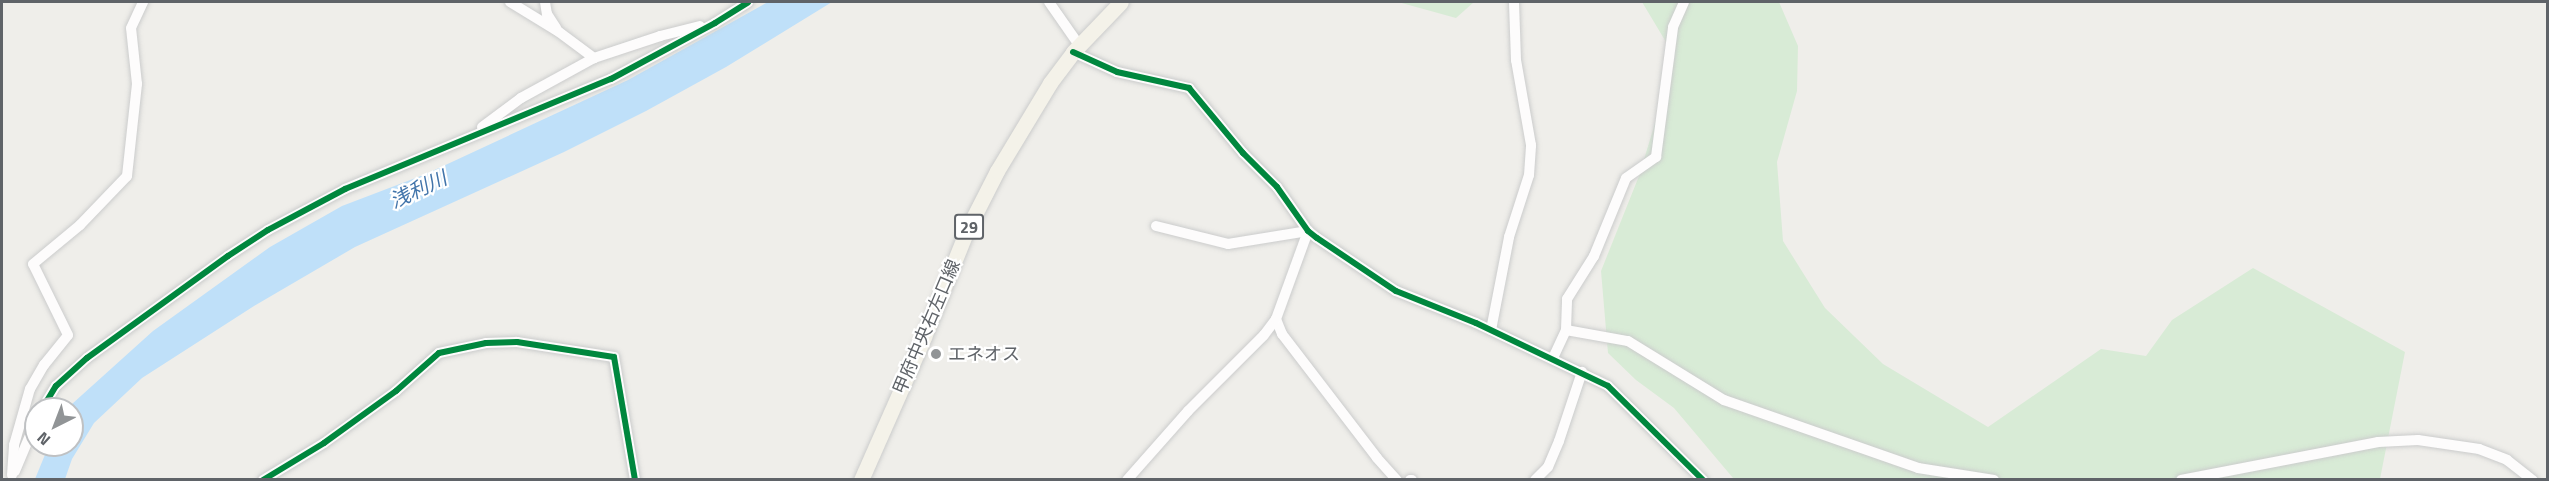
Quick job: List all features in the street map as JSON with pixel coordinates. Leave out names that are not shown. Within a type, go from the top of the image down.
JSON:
[{"type":"main road","name":"甲府中央右左口線","points":[[861,480],[977,211],[1030,115],[1076,49],[1121,2]]},
{"type":"street","points":[[12,477],[14,445],[30,389],[44,365],[68,335],[33,264],[80,225],[127,176],[137,84],[131,28],[143,2]]},
{"type":"street","points":[[510,2],[559,32],[594,58]]},
{"type":"street","points":[[545,2],[547,14],[559,32]]},
{"type":"street","points":[[49,397],[56,386],[87,358],[218,262],[268,230],[345,189],[611,79],[715,23],[748,2]]},
{"type":"street","points":[[1049,2],[1076,49],[1117,72],[1189,88],[1242,153],[1277,187],[1308,231],[1396,291],[1491,330],[1608,386],[1703,480]]},
{"type":"street","points":[[1491,330],[1509,237],[1529,175],[1531,144],[1516,60],[1514,2]]},
{"type":"street","points":[[1553,358],[1566,330],[1568,299],[1594,256],[1626,178],[1656,157],[1673,27],[1684,2]]},
{"type":"street","points":[[466,138],[521,98],[594,58],[660,36],[715,23]]},
{"type":"street","points":[[1156,226],[1228,244],[1308,231]]},
{"type":"street","points":[[1127,480],[1151,450],[1264,335],[1276,319],[1308,231]]},
{"type":"street","points":[[1276,319],[1289,343],[1377,458],[1397,480]]},
{"type":"street","points":[[1566,330],[1628,341],[1724,400],[1918,468],[1994,480]]},
{"type":"street","points":[[263,480],[324,443],[396,391],[439,353],[486,343],[516,342],[614,357],[635,480]]},
{"type":"street","points":[[1535,480],[1548,467],[1582,372]]},
{"type":"street","points":[[2181,480],[2378,442],[2418,440],[2479,449],[2507,460],[2533,480]]},
{"type":"street","points":[[12,477],[24,454]]},
{"type":"green space","points":[[1398,2],[1474,2],[1456,18]]},
{"type":"green space","points":[[1642,2],[1779,2],[1798,46],[1797,91],[1777,162],[1783,241],[1825,308],[1883,364],[1988,427],[2101,349],[2146,356],[2172,320],[2253,268],[2405,352],[2380,479],[1733,478],[1674,408],[1636,380],[1608,353],[1601,271],[1639,176],[1675,57]]},
{"type":"water","name":"浅利川","points":[[768,2],[832,2],[726,67],[646,111],[564,152],[355,247],[254,306],[142,378],[94,423],[84,439],[84,397],[80,397],[153,331],[270,247],[342,206],[426,174],[628,80]]},
{"type":"water","points":[[44,457],[73,457],[65,479],[35,479]]},
{"type":"cycle path","points":[[49,397],[56,386],[87,358],[228,256],[268,230],[345,189],[611,79],[715,23],[748,2]]},
{"type":"cycle path","points":[[1073,52],[1117,72],[1189,88],[1243,153],[1277,187],[1308,231],[1317,238],[1396,291],[1476,323],[1608,386],[1703,480]]},
{"type":"cycle path","points":[[263,480],[324,443],[396,391],[439,353],[486,343],[517,342],[614,357],[635,480]]},
{"type":"place","name":"エネオス","points":[[936,354]]}]
